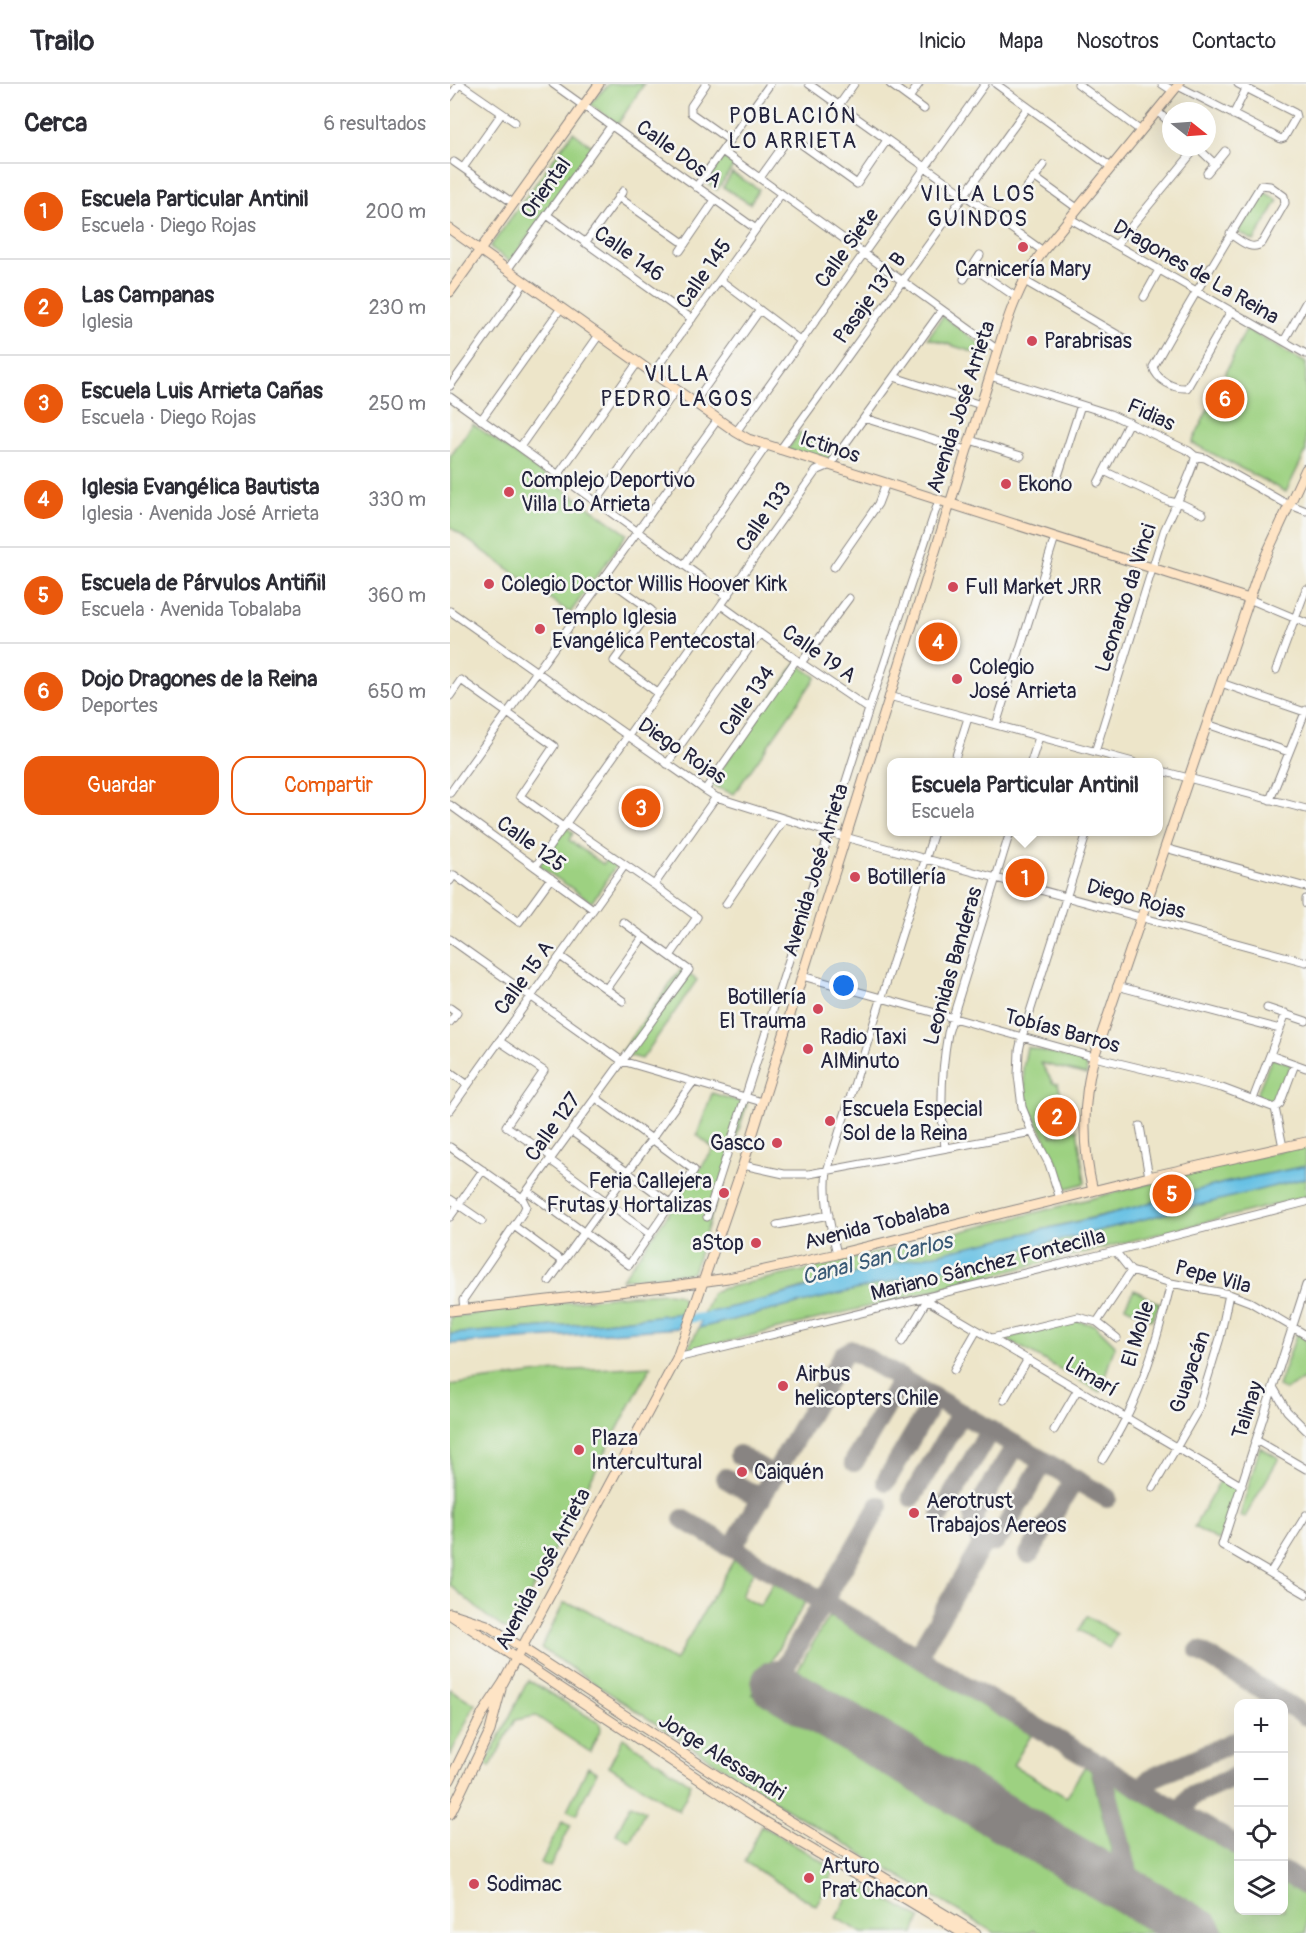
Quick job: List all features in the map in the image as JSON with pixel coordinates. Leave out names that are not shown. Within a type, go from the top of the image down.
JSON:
[{"type":"main road","points":[[450,292],[599,84]]},
{"type":"main road","name":"Avenida José Arrieta","points":[[451,1778],[483,1713],[503,1683],[677,1358],[743,1165],[966,450],[1023,280],[1069,218],[1177,87]]},
{"type":"main road","name":"Ictinos","points":[[450,229],[748,440],[1249,599]]},
{"type":"main road","points":[[1093,1191],[1086,1158],[1084,1129],[1086,1093],[1094,1057],[1249,599],[1265,555],[1306,469]]},
{"type":"main road","name":"Avenida Tobalaba","points":[[450,1311],[703,1282],[837,1254],[1149,1177],[1306,1142]]},
{"type":"main road","name":"Jorge Alessandri","points":[[450,1614],[481,1622],[739,1790],[976,1933]]},
{"type":"main road","name":"Jorge Alessandri","points":[[450,1614],[473,1632],[747,1811],[850,1872],[903,1898],[962,1933]]},
{"type":"main road","name":"Avenida José Arrieta","points":[[450,1814],[493,1726],[503,1683]]},
{"type":"main road","points":[[451,1778],[460,1793]]},
{"type":"street","points":[[451,93],[460,84],[515,122]]},
{"type":"street","name":"Calle Dos A","points":[[553,84],[756,229]]},
{"type":"street","points":[[706,84],[691,106],[691,113],[729,140]]},
{"type":"street","points":[[696,187],[770,84]]},
{"type":"street","points":[[809,84],[1043,251]]},
{"type":"street","points":[[839,105],[854,84]]},
{"type":"street","points":[[891,84],[924,109]]},
{"type":"street","points":[[909,98],[919,84]]},
{"type":"street","name":"Calle Siete","points":[[736,432],[985,84]]},
{"type":"street","points":[[996,84],[1112,167]]},
{"type":"street","points":[[1078,84],[1141,131]]},
{"type":"street","points":[[1162,84],[1177,87],[1281,139],[1284,138],[1296,117],[1295,113],[1238,84]]},
{"type":"street","points":[[1233,115],[1246,88]]},
{"type":"street","name":"Pasaje 137 B","points":[[780,450],[1028,107]]},
{"type":"street","points":[[1157,111],[1162,116]]},
{"type":"street","points":[[463,168],[502,113]]},
{"type":"street","name":"Oriental","points":[[507,270],[611,126]]},
{"type":"street","points":[[760,178],[790,136],[857,184],[887,140]]},
{"type":"street","points":[[722,151],[998,350]]},
{"type":"street","points":[[1207,173],[1225,151]]},
{"type":"street","points":[[1116,245],[1190,156]]},
{"type":"street","points":[[1207,156],[1215,164]]},
{"type":"street","points":[[454,162],[513,204]]},
{"type":"street","points":[[1025,190],[1044,165]]},
{"type":"street","points":[[1035,177],[1077,208]]},
{"type":"street","points":[[1230,234],[1252,247],[1258,246],[1285,203],[1284,196],[1270,186],[1261,185],[1230,234],[1152,366],[1162,381],[1187,388],[1232,311]]},
{"type":"street","points":[[585,243],[620,194],[683,247],[715,200]]},
{"type":"street","name":"Calle 145","points":[[653,374],[781,194]]},
{"type":"street","name":"Calle 146","points":[[547,215],[692,319]]},
{"type":"street","name":"Dragones de La Reina","points":[[1069,218],[1306,354]]},
{"type":"street","points":[[964,279],[980,255]]},
{"type":"street","points":[[972,267],[1016,297]]},
{"type":"street","points":[[1144,297],[1159,270]]},
{"type":"street","points":[[720,280],[801,340]]},
{"type":"street","points":[[1023,280],[1125,339]]},
{"type":"street","points":[[450,386],[525,282]]},
{"type":"street","points":[[1284,341],[1306,302]]},
{"type":"street","points":[[481,420],[561,308]]},
{"type":"street","points":[[694,403],[760,310]]},
{"type":"street","name":"Calle 133","points":[[535,867],[816,471],[830,465],[942,310]]},
{"type":"street","points":[[520,447],[599,335]]},
{"type":"street","points":[[558,475],[638,362]]},
{"type":"street","name":"Fidias","points":[[990,376],[1129,422],[1190,451],[1195,456],[1205,458],[1306,511]]},
{"type":"street","points":[[894,377],[981,405]]},
{"type":"street","points":[[596,502],[676,390]]},
{"type":"street","points":[[450,397],[727,597]]},
{"type":"street","points":[[1057,479],[1081,405]]},
{"type":"street","points":[[864,418],[966,450]]},
{"type":"street","points":[[450,793],[718,420]]},
{"type":"street","points":[[1098,483],[1129,422]]},
{"type":"street","points":[[970,440],[1021,456]]},
{"type":"street","points":[[684,565],[767,445]]},
{"type":"street","name":"Leonardo da Vinci","points":[[1095,752],[1153,568],[1175,503],[1195,463],[1195,456]]},
{"type":"street","points":[[1104,471],[1168,501],[1203,514]]},
{"type":"street","points":[[834,567],[878,504],[886,483]]},
{"type":"street","points":[[707,1217],[830,833],[866,707],[939,500]]},
{"type":"street","points":[[996,725],[1055,537]]},
{"type":"street","points":[[605,577],[651,610],[614,661],[658,693]]},
{"type":"street","points":[[1276,670],[1306,589]]},
{"type":"street","name":"Calle 134","points":[[705,790],[799,661],[849,598]]},
{"type":"street","points":[[1249,599],[1306,623]]},
{"type":"street","name":"Calle 19 A","points":[[721,605],[866,707]]},
{"type":"street","name":"Diego Rojas","points":[[450,611],[716,797],[830,833],[1306,962]]},
{"type":"street","points":[[667,764],[760,633]]},
{"type":"street","points":[[450,696],[461,680],[554,746],[520,796],[625,864],[698,917],[670,956],[623,922]]},
{"type":"street","points":[[1221,683],[1306,711],[1270,800]]},
{"type":"street","points":[[889,696],[1095,752],[1106,758]]},
{"type":"street","points":[[955,758],[968,718]]},
{"type":"street","points":[[1207,724],[1289,752]]},
{"type":"street","points":[[1032,758],[1039,737]]},
{"type":"street","points":[[1163,771],[1306,810]]},
{"type":"street","points":[[654,885],[716,797]]},
{"type":"street","name":"Calle 125","points":[[450,805],[593,909]]},
{"type":"street","points":[[726,904],[784,819]]},
{"type":"street","points":[[837,1254],[825,1185],[827,1171],[932,836]]},
{"type":"street","name":"Leonidas Banderas","points":[[945,1148],[941,1114],[945,1049],[952,1018],[1008,836]]},
{"type":"street","points":[[1060,1199],[1050,1164],[1032,1132],[1022,1107],[1018,1063],[1022,1037],[1085,836]]},
{"type":"street","points":[[1165,848],[1306,886]]},
{"type":"street","name":"Calle 15 A","points":[[450,1110],[625,864]]},
{"type":"street","points":[[450,881],[454,875],[519,922],[551,878]]},
{"type":"street","points":[[1306,899],[1306,904]]},
{"type":"street","points":[[606,989],[643,937]]},
{"type":"street","points":[[450,939],[622,1061],[762,1102]]},
{"type":"street","points":[[560,956],[623,1001]]},
{"type":"street","name":"Calle 127","points":[[464,1309],[463,1300],[525,1211],[526,1206],[522,1198],[688,970],[670,956]]},
{"type":"street","name":"Tobías Barros","points":[[802,976],[1094,1057],[1222,1088],[1275,1108]]},
{"type":"street","points":[[1118,987],[1280,1029]]},
{"type":"street","points":[[450,1008],[457,1013],[450,1022]]},
{"type":"street","points":[[1267,1008],[1306,1021]]},
{"type":"street","points":[[1253,1099],[1286,1013]]},
{"type":"street","points":[[499,1041],[544,1071],[507,1126],[650,1234]]},
{"type":"street","points":[[1270,1055],[1306,1068]]},
{"type":"street","points":[[1283,1147],[1275,1108],[1280,1104],[1295,1064]]},
{"type":"street","points":[[450,1072],[468,1085]]},
{"type":"street","points":[[549,1281],[693,1082]]},
{"type":"street","points":[[527,1191],[629,1264],[694,1170],[596,1098]]},
{"type":"street","points":[[1140,1126],[1149,1177]]},
{"type":"street","points":[[572,1131],[671,1204]]},
{"type":"street","points":[[743,1165],[793,1175],[827,1171],[1032,1132]]},
{"type":"street","points":[[450,1147],[522,1198]]},
{"type":"street","points":[[450,1217],[483,1170]]},
{"type":"street","points":[[450,1199],[482,1221]]},
{"type":"street","name":"Mariano Sánchez Fontecilla","points":[[677,1358],[925,1299],[1306,1202]]},
{"type":"street","points":[[777,1225],[829,1215]]},
{"type":"street","points":[[514,1226],[563,1262]]},
{"type":"street","points":[[1097,1322],[1131,1271],[1114,1251]]},
{"type":"street","name":"Pepe Vila","points":[[1131,1271],[1171,1283],[1229,1294],[1250,1302],[1306,1335]]},
{"type":"street","name":"El Molle","points":[[1103,1459],[1126,1417],[1152,1351],[1171,1283]]},
{"type":"street","name":"Talinay","points":[[1270,1573],[1222,1545],[1306,1285]]},
{"type":"street","name":"Guayacán","points":[[1153,1488],[1193,1421],[1201,1402],[1220,1338],[1229,1294]]},
{"type":"street","points":[[902,1342],[925,1299]]},
{"type":"street","name":"Limarí","points":[[925,1299],[1242,1486]]},
{"type":"street","points":[[992,1338],[1078,1317],[1097,1322],[1117,1338]]},
{"type":"street","points":[[954,1370],[977,1330]]},
{"type":"street","points":[[1004,1400],[1028,1359]]},
{"type":"street","points":[[1273,1387],[1287,1411],[1306,1430]]},
{"type":"street","points":[[1054,1430],[1078,1389]]},
{"type":"street","points":[[1256,1440],[1306,1469]]},
{"type":"street","points":[[1306,1515],[1270,1573],[1306,1594]]},
{"type":"green space","points":[[609,84],[644,84],[618,124],[590,104]]},
{"type":"green space","points":[[573,132],[593,147],[510,262],[490,247]]},
{"type":"green space","points":[[723,157],[734,165],[717,190],[706,182]]},
{"type":"green space","points":[[732,173],[759,189],[750,204],[723,187]]},
{"type":"green space","points":[[1262,191],[1278,200],[1254,241],[1238,232]]},
{"type":"green space","points":[[943,316],[988,350],[986,356],[928,338]]},
{"type":"green space","points":[[1246,329],[1306,363],[1306,451],[1286,492],[1192,443]]},
{"type":"green space","name":"Complejo Deportivo Villa Lo Arrieta","points":[[473,424],[627,534],[570,613],[450,527],[450,457]]},
{"type":"green space","points":[[800,432],[832,455],[827,461],[787,450]]},
{"type":"green space","points":[[796,663],[816,677],[734,794],[710,785]]},
{"type":"green space","points":[[566,827],[573,833],[569,840],[603,864],[608,858],[617,864],[592,902],[539,866]]},
{"type":"green space","points":[[681,969],[697,980],[642,1059],[620,1053]]},
{"type":"green space","points":[[1027,1047],[1086,1062],[1087,1075],[1041,1063],[1053,1083],[1058,1084],[1063,1100],[1043,1107],[1052,1136],[1077,1129],[1085,1183],[1064,1189],[1055,1158],[1027,1102],[1023,1068]]},
{"type":"green space","points":[[1272,1058],[1291,1064],[1282,1092],[1274,1102],[1256,1096]]},
{"type":"green space","points":[[712,1093],[747,1104],[693,1273],[622,1279],[714,1149],[697,1135]]},
{"type":"green space","points":[[1306,1144],[1306,1166],[1224,1183],[1133,1208],[829,1280],[770,1298],[703,1314],[712,1293],[720,1289],[829,1265]]},
{"type":"green space","points":[[1306,1178],[1306,1197],[686,1352],[699,1328]]},
{"type":"green space","points":[[1134,1290],[1160,1304],[1151,1320],[1125,1306]]},
{"type":"green space","points":[[677,1294],[682,1298],[685,1309],[682,1313],[595,1323],[450,1334],[450,1317],[618,1296]]},
{"type":"green space","points":[[1077,1321],[1095,1325],[1115,1345],[1100,1392],[1005,1338]]},
{"type":"green space","points":[[1297,1333],[1306,1339],[1306,1378],[1285,1390],[1278,1386]]},
{"type":"green space","points":[[651,1366],[509,1632],[450,1585],[450,1385],[556,1371]]},
{"type":"green space","points":[[1260,1447],[1279,1458],[1245,1517],[1240,1516]]},
{"type":"green space","points":[[1221,1479],[1238,1489],[1219,1541],[1194,1527]]},
{"type":"green space","points":[[735,1558],[755,1568],[741,1596],[760,1606],[774,1582],[807,1599],[752,1694],[1159,1933],[1039,1933],[1034,1930],[1029,1933],[995,1933],[775,1802],[541,1648],[564,1603],[585,1609],[675,1661]]},
{"type":"green space","points":[[1087,1616],[1117,1634],[1109,1648],[1079,1630]]},
{"type":"green space","points":[[835,1617],[1032,1734],[1013,1765],[1066,1797],[1085,1766],[1091,1770],[1114,1861],[1110,1866],[797,1682],[795,1675],[824,1624],[828,1618]]},
{"type":"green space","points":[[528,1680],[599,1723],[601,1728],[590,1752],[536,1716],[515,1720],[490,1767],[486,1764]]},
{"type":"green space","points":[[450,1689],[475,1704],[450,1756]]},
{"type":"green space","points":[[623,1738],[691,1784],[679,1811],[609,1766]]},
{"type":"green space","points":[[588,1767],[597,1772],[576,1814],[567,1810]]},
{"type":"green space","points":[[1114,1781],[1234,1853],[1234,1915],[1288,1915],[1288,1883],[1306,1894],[1306,1933],[1228,1933],[1143,1885],[1131,1867],[1109,1788]]},
{"type":"green space","points":[[631,1804],[645,1811],[630,1841],[616,1834]]},
{"type":"green space","points":[[562,1821],[571,1825],[550,1867],[541,1863]]},
{"type":"green space","points":[[761,1825],[835,1869],[816,1906],[745,1862]]},
{"type":"green space","points":[[863,1886],[920,1918],[914,1933],[863,1933],[836,1918],[853,1887]]},
{"type":"water","points":[[1306,1166],[1306,1178],[699,1328],[703,1314],[892,1264],[1098,1217],[1224,1183]]},
{"type":"water","points":[[682,1313],[678,1328],[450,1344],[450,1334],[595,1323]]},
{"type":"waterway","name":"Canal San Carlos","points":[[670,1321],[711,1316]]},
{"type":"taxiway","points":[[732,1548],[843,1355],[852,1350],[1107,1498]]},
{"type":"taxiway","points":[[854,1462],[902,1379]]},
{"type":"taxiway","points":[[886,1481],[935,1398]]},
{"type":"taxiway","points":[[912,1497],[961,1413]]},
{"type":"taxiway","points":[[941,1514],[990,1430]]},
{"type":"taxiway","points":[[982,1545],[974,1524],[974,1514],[1016,1445]]},
{"type":"taxiway","points":[[739,1455],[774,1476]]},
{"type":"taxiway","points":[[917,1657],[982,1545],[995,1541],[1001,1535],[1044,1461]]},
{"type":"taxiway","points":[[725,1478],[761,1499]]},
{"type":"taxiway","points":[[1029,1554],[1075,1479]]},
{"type":"taxiway","points":[[775,1684],[879,1506]]},
{"type":"taxiway","points":[[683,1519],[1234,1844]]},
{"type":"taxiway","points":[[1199,1651],[1306,1716]]},
{"type":"taxiway","points":[[1144,1790],[1150,1779],[1234,1742]]},
{"type":"taxiway","points":[[1100,1764],[1134,1895]]},
{"type":"taxiway","points":[[1181,1812],[1190,1797],[1234,1777]]},
{"type":"taxiway","points":[[1288,1875],[1306,1886]]},
{"type":"runway","points":[[775,1684],[1199,1933]]},
{"type":"place","name":"Carnicería Mary","points":[[1023,247]]},
{"type":"place","name":"Parabrisas","points":[[1032,341]]},
{"type":"place","name":"Dojo Dragones de la Reina","points":[[1225,399]]},
{"type":"place","name":"Ekono","points":[[1006,484]]},
{"type":"place","name":"Complejo Deportivo Villa Lo Arrieta","points":[[509,492]]},
{"type":"place","name":"Colegio Doctor Willis Hoover Kirk","points":[[489,584]]},
{"type":"place","name":"Full Market JRR","points":[[953,587]]},
{"type":"place","name":"Templo Iglesia Evangélica Pentecostal","points":[[540,629]]},
{"type":"place","name":"Iglesia Evangélica Bautista","points":[[938,642]]},
{"type":"place","name":"Colegio José Arrieta","points":[[957,679]]},
{"type":"place","name":"Escuela Luis Arrieta Cañas","points":[[641,808]]},
{"type":"place","name":"Botillería","points":[[855,877]]},
{"type":"place","name":"Escuela Particular Antinil","points":[[1025,878]]},
{"type":"place","name":"Botillería El Trauma","points":[[818,1009]]},
{"type":"place","name":"Radio Taxi AlMinuto","points":[[808,1049]]},
{"type":"place","name":"Las Campanas","points":[[1057,1117]]},
{"type":"place","name":"Escuela Especial Sol de la Reina","points":[[830,1121]]},
{"type":"place","name":"Gasco","points":[[777,1143]]},
{"type":"place","name":"Feria Callejera Frutas y Hortalizas","points":[[724,1193]]},
{"type":"place","name":"Escuela de Párvulos Antiñil","points":[[1172,1194]]},
{"type":"place","name":"aStop","points":[[756,1243]]},
{"type":"place","name":"Airbus helicopters Chile","points":[[783,1386]]},
{"type":"place","name":"Plaza Intercultural","points":[[579,1450]]},
{"type":"place","name":"Caiquén","points":[[742,1472]]},
{"type":"place","name":"Aerotrust Trabajos Aereos","points":[[914,1513]]},
{"type":"place","name":"Arturo Prat Chacon","points":[[809,1878]]},
{"type":"place","name":"Sodimac","points":[[474,1884]]},
{"type":"district","name":"POBLACIÓN LO ARRIETA","points":[[793,128]]},
{"type":"district","name":"VILLA LOS GUINDOS","points":[[978,206]]},
{"type":"district","name":"VILLA PEDRO LAGOS","points":[[677,386]]}]
